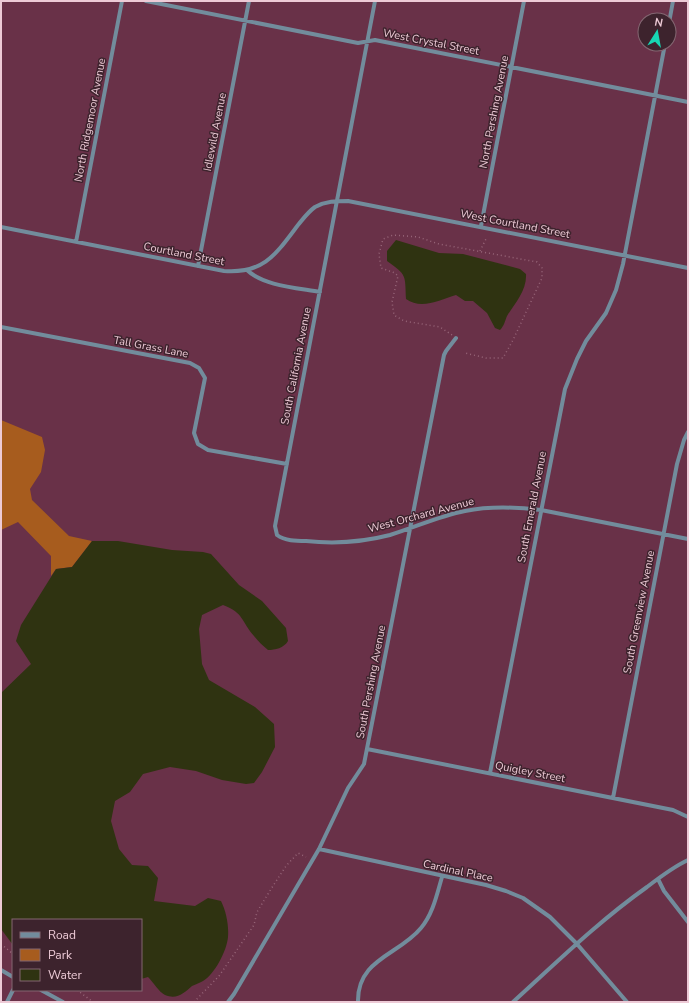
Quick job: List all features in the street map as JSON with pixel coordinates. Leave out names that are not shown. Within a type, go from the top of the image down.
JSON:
[{"type":"street","name":"North Ridgemoor Avenue","points":[[76,242],[122,1]]},
{"type":"street","name":"West Crystal Street","points":[[146,1],[358,43],[375,40],[688,102]]},
{"type":"street","name":"Idlewild Avenue","points":[[198,266],[249,1]]},
{"type":"street","name":"South California Avenue","points":[[277,535],[274,526],[375,1]]},
{"type":"street","name":"North Pershing Avenue","points":[[480,226],[524,1]]},
{"type":"street","points":[[671,12],[673,1]]},
{"type":"street","name":"South Emerald Avenue","points":[[490,773],[567,382],[586,341],[606,313],[616,290],[663,52]]},
{"type":"street","name":"Courtland Street","points":[[1,227],[224,271],[237,272],[265,263],[278,251],[308,212],[327,202],[337,201]]},
{"type":"street","name":"West Courtland Street","points":[[337,201],[348,201],[480,226],[688,268]]},
{"type":"street","points":[[247,270],[253,276],[272,283],[320,292]]},
{"type":"street","name":"Tall Grass Lane","points":[[1,327],[190,363],[199,368],[205,378],[194,434],[198,444],[208,450],[287,464]]},
{"type":"street","name":"South Pershing Avenue","points":[[228,1002],[320,850],[348,788],[364,764],[444,355],[456,338]]},
{"type":"street","name":"South Greenview Avenue","points":[[612,798],[677,464],[688,432]]},
{"type":"street","name":"West Orchard Avenue","points":[[277,535],[281,538],[294,540],[345,542],[390,534],[448,515],[482,508],[517,507],[541,510],[688,539]]},
{"type":"street","name":"Quigley Street","points":[[367,749],[673,810],[688,817]]},
{"type":"street","name":"Cardinal Place","points":[[320,850],[442,877],[486,885],[523,898],[550,917],[577,944],[627,1002]]},
{"type":"street","points":[[513,1002],[631,898],[688,860]]},
{"type":"street","points":[[358,1002],[360,985],[367,971],[375,963],[412,938],[425,923],[429,917],[442,877]]},
{"type":"street","points":[[658,879],[664,891],[688,922]]},
{"type":"street","points":[[1,970],[12,976]]},
{"type":"street","points":[[7,1002],[12,991]]},
{"type":"street","points":[[42,991],[63,1002]]},
{"type":"path","points":[[456,338],[440,327],[404,321],[394,315],[392,302],[398,276],[395,273],[381,268],[379,254],[383,239],[393,235],[418,237],[439,244],[537,262],[542,268],[542,278],[503,358],[486,358],[464,353]]},
{"type":"path","points":[[480,251],[486,239]]},
{"type":"path","points":[[194,1002],[219,976],[254,925],[257,912],[286,866],[298,853],[307,857]]},
{"type":"path","points":[[1,944],[12,953]]},
{"type":"path","points":[[78,991],[93,1002]]},
{"type":"path","points":[[123,1002],[132,1002]]},
{"type":"green space","points":[[1,420],[42,437],[45,450],[41,472],[30,489],[32,500],[69,536],[92,541],[72,567],[56,569],[51,576],[51,556],[18,522],[1,530]]},
{"type":"water","points":[[396,240],[439,253],[463,254],[520,269],[526,274],[523,291],[500,330],[495,328],[487,313],[473,301],[465,301],[456,295],[424,304],[418,304],[406,299],[404,276],[398,269],[387,261],[387,251]]},
{"type":"water","points":[[92,541],[118,541],[172,550],[211,554],[239,585],[262,601],[286,628],[288,641],[279,648],[268,650],[250,631],[239,614],[223,605],[202,615],[199,629],[202,664],[209,680],[255,707],[274,724],[275,747],[262,772],[254,783],[246,784],[222,780],[196,771],[170,767],[143,774],[130,792],[115,801],[111,821],[119,849],[132,865],[148,866],[158,878],[154,901],[195,906],[208,898],[221,901],[224,909],[228,923],[228,937],[220,961],[212,973],[202,982],[173,997],[163,994],[148,977],[142,979],[142,919],[12,919],[12,944],[1,929],[1,693],[31,664],[16,641],[21,625],[56,569],[72,567]]}]
